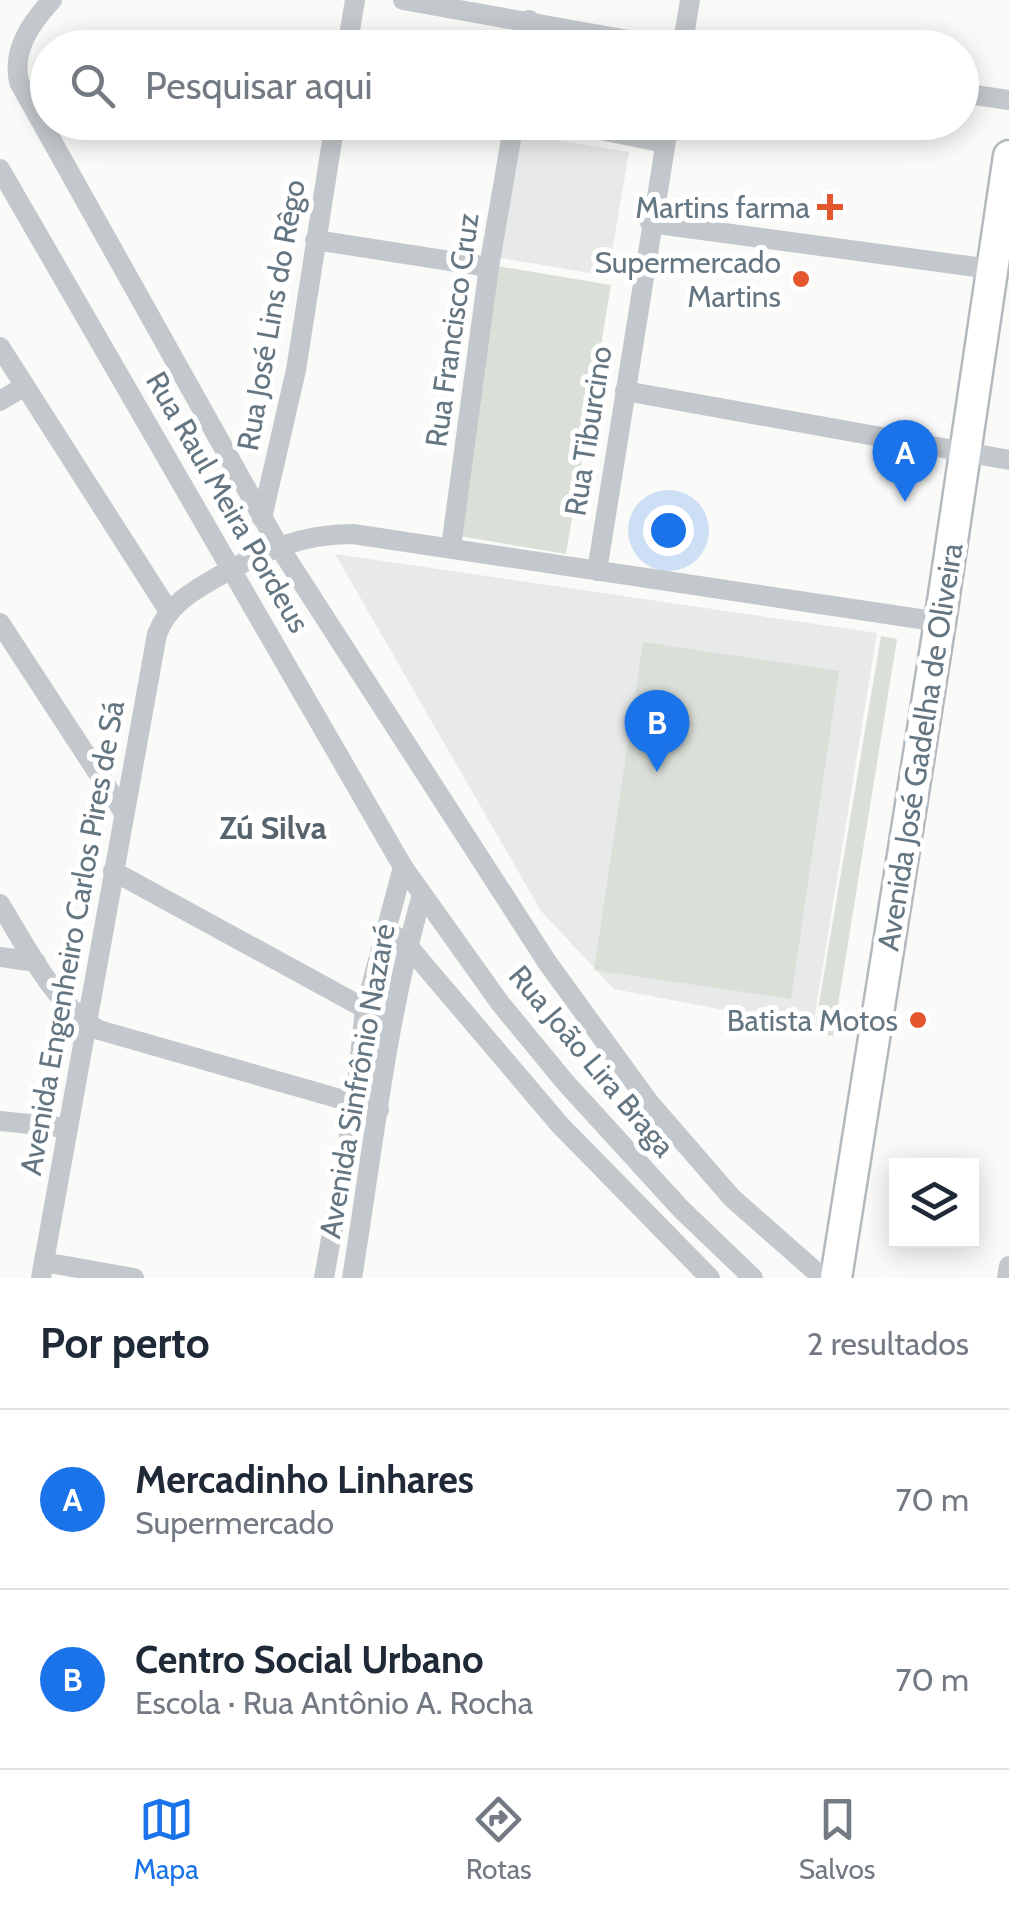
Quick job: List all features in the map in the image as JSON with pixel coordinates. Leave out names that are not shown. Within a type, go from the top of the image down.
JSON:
[{"type":"main road","name":"Avenida José Gadelha de Oliveira","points":[[836,1278],[998,260],[1009,156]]},
{"type":"street","points":[[30,102],[16,68],[23,40],[52,0]]},
{"type":"street","points":[[350,30],[354,0]]},
{"type":"street","points":[[403,0],[580,30]]},
{"type":"street","points":[[685,30],[690,0]]},
{"type":"street","points":[[528,30],[529,20]]},
{"type":"street","points":[[979,96],[1009,100]]},
{"type":"street","points":[[51,140],[262,518],[547,962],[648,1101],[732,1198],[823,1278]]},
{"type":"street","name":"Rua José Lins do Rêgo","points":[[262,518],[296,370],[331,140]]},
{"type":"street","name":"Rua Francisco Cruz","points":[[451,547],[511,140]]},
{"type":"street","name":"Rua Tiburcino","points":[[597,571],[666,140]]},
{"type":"street","name":"Rua Raul Meira Pordeus","points":[[0,169],[403,866]]},
{"type":"street","points":[[650,223],[998,260]]},
{"type":"street","points":[[316,240],[490,267]]},
{"type":"street","points":[[0,347],[168,610],[278,544],[342,534],[451,547],[940,622]]},
{"type":"street","points":[[0,401],[24,386]]},
{"type":"street","points":[[625,391],[1009,460]]},
{"type":"street","name":"Avenida Engenheiro Carlos Pires de Sá","points":[[42,1270],[157,634],[168,610]]},
{"type":"street","points":[[0,622],[124,813]]},
{"type":"street","name":"Rua João Lira Braga","points":[[403,866],[500,1004],[565,1082],[681,1209],[753,1278]]},
{"type":"street","name":"Avenida Sinfrônio Nazaré","points":[[324,1278],[355,1104],[365,1009],[403,866]]},
{"type":"street","points":[[113,871],[392,1022]]},
{"type":"street","name":"Avenida Sinfrônio Nazaré","points":[[352,1278],[392,1022],[422,894]]},
{"type":"street","points":[[0,904],[36,962],[76,1014],[89,1024],[114,1035],[379,1110]]},
{"type":"street","points":[[386,930],[408,946],[560,1125],[710,1278]]},
{"type":"street","points":[[0,957],[36,962]]},
{"type":"street","points":[[0,1121],[68,1128]]},
{"type":"street","points":[[1007,1278],[1009,1266]]},
{"type":"street","points":[[42,1270],[134,1278]]},
{"type":"shaded area","points":[[515,140],[558,140],[629,152],[608,276],[495,257]]},
{"type":"shaded area","points":[[491,265],[611,285],[566,554],[447,534]]},
{"type":"shaded area","points":[[335,554],[877,633],[813,1027],[614,989],[541,911]]},
{"type":"shaded area","points":[[881,636],[897,639],[833,1036],[814,1033]]},
{"type":"shaded area","points":[[643,642],[839,671],[791,999],[594,970]]},
{"type":"place","name":"Martins farma","points":[[830,207]]},
{"type":"place","name":"Supermercado Martins","points":[[801,279]]},
{"type":"place","name":"Mercadinho Linhares","points":[[905,502]]},
{"type":"place","name":"Centro Social Urbano","points":[[657,772]]},
{"type":"place","name":"Batista Motos","points":[[918,1020]]},
{"type":"district","name":"Zú Silva","points":[[273,827]]}]
